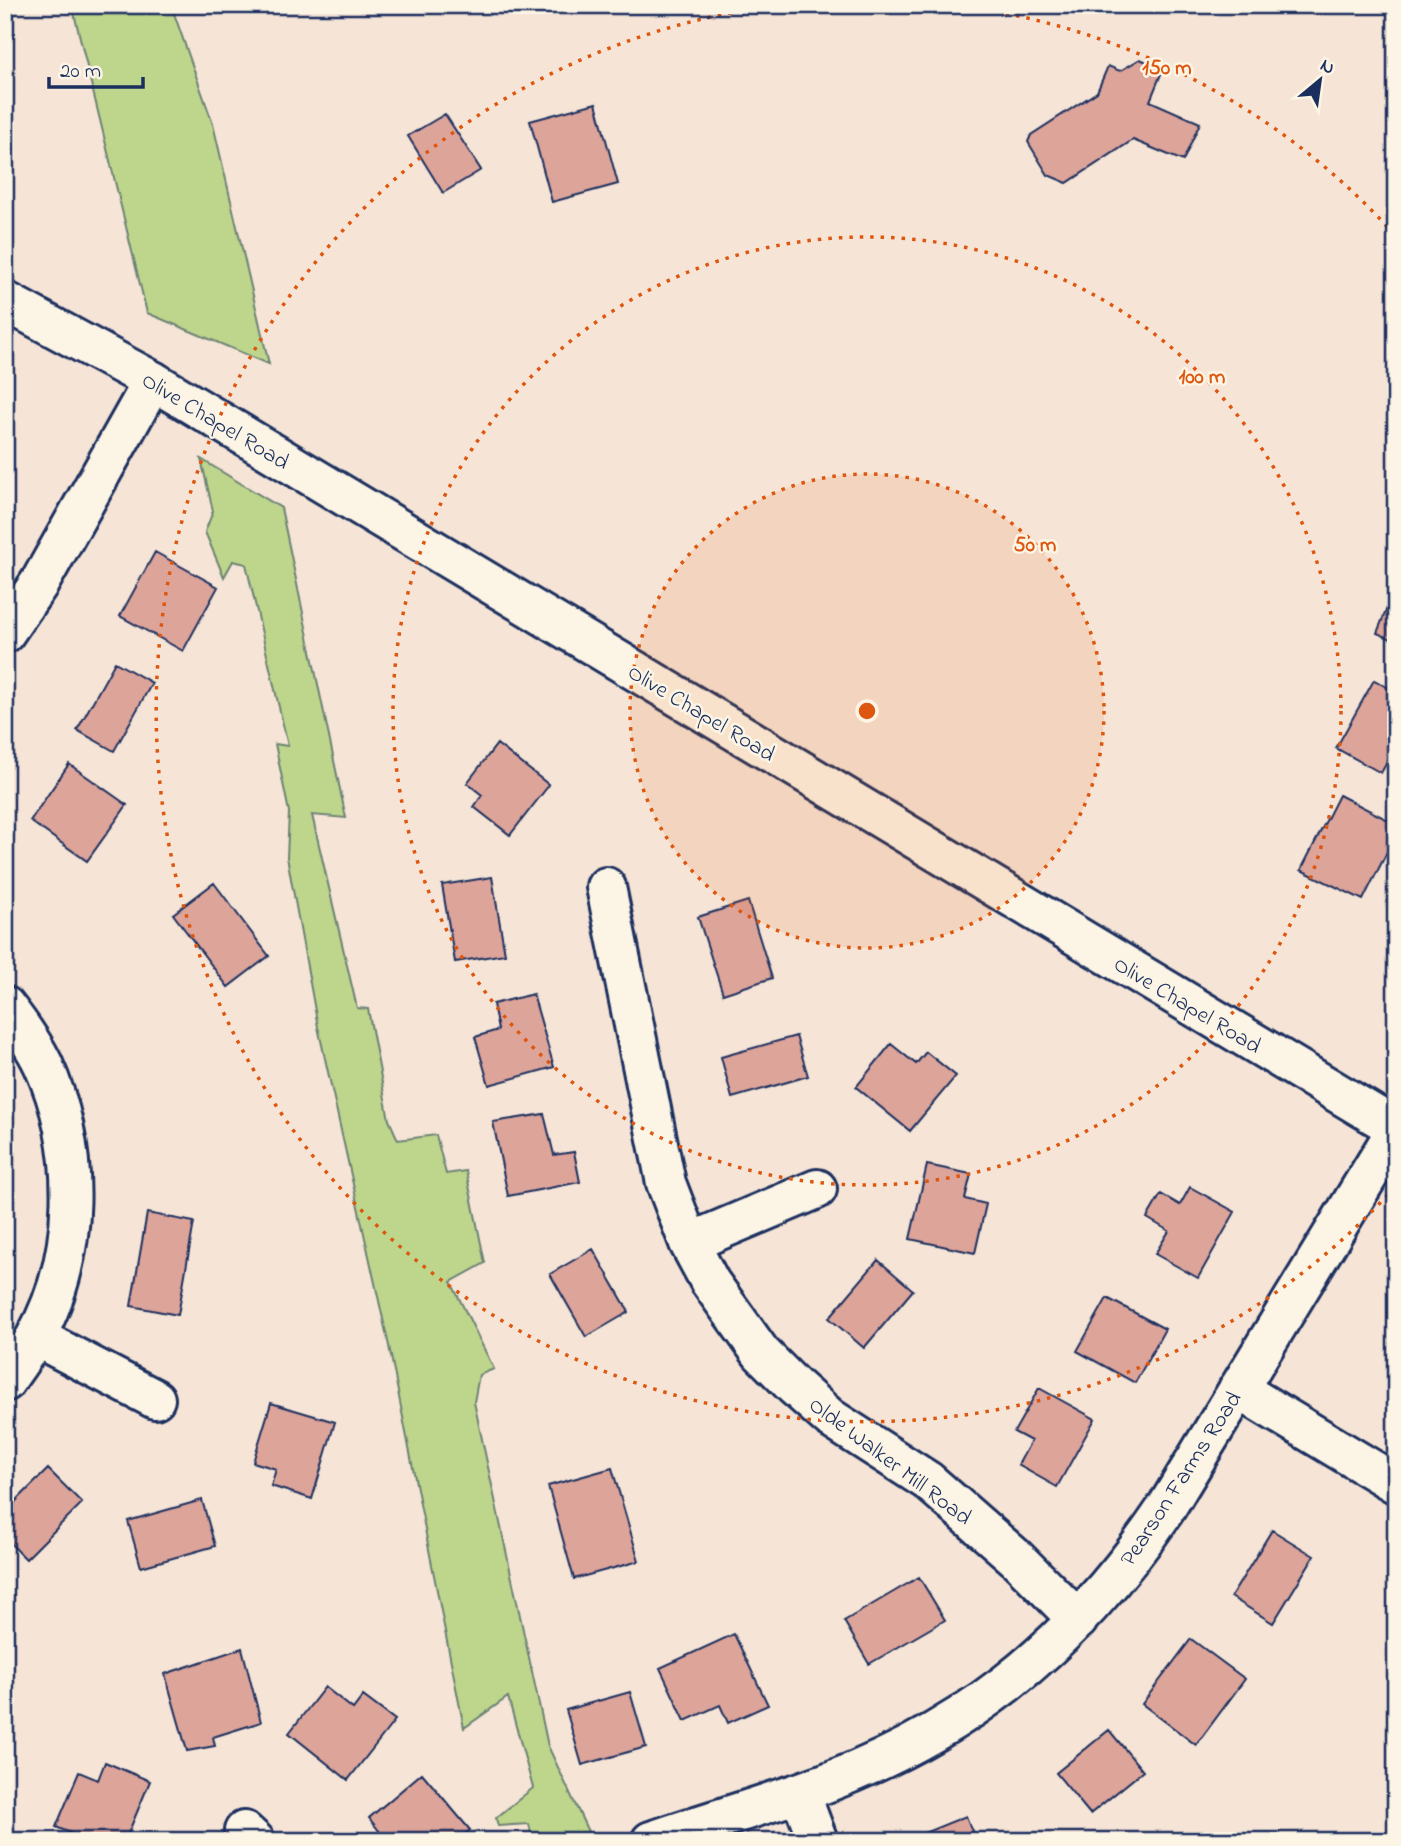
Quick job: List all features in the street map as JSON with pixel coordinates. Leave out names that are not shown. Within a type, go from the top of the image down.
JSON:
[{"type":"street","name":"Olive Chapel Road","points":[[5,301],[153,382],[1396,1129]]},
{"type":"street","points":[[5,633],[40,582],[153,382]]},
{"type":"street","name":"Olde Walker Mill Road","points":[[606,887],[666,1183],[689,1243],[710,1282],[761,1353],[794,1386],[830,1418],[928,1482],[1016,1558],[1078,1620]]},
{"type":"street","points":[[5,1006],[42,1063],[52,1088],[66,1135],[71,1209],[62,1266],[36,1337],[5,1382]]},
{"type":"street","name":"Pearson Farms Road","points":[[651,1841],[800,1793],[880,1759],[969,1713],[1046,1653],[1078,1620],[1146,1538],[1396,1129]]},
{"type":"street","points":[[689,1243],[817,1189]]},
{"type":"street","points":[[36,1337],[155,1399]]},
{"type":"street","points":[[1238,1389],[1396,1484]]},
{"type":"street","points":[[800,1793],[818,1841]]},
{"type":"green space","points":[[72,5],[171,5],[213,124],[269,364],[147,313]]},
{"type":"green space","points":[[201,459],[281,508],[346,818],[312,815],[357,1008],[368,1009],[389,1120],[398,1140],[436,1135],[446,1174],[466,1171],[485,1263],[451,1282],[494,1369],[479,1375],[474,1402],[548,1746],[591,1838],[585,1841],[533,1841],[529,1824],[498,1826],[496,1818],[533,1788],[508,1697],[464,1728],[389,1346],[318,1027],[287,857],[289,812],[275,744],[288,746],[246,564],[233,561],[224,577],[205,532],[213,511]]},
{"type":"building","points":[[1140,59],[1163,69],[1150,101],[1200,123],[1183,161],[1133,140],[1067,183],[1048,175],[1028,142],[1031,135],[1097,92],[1108,66],[1120,71]]},
{"type":"building","points":[[596,103],[618,184],[552,202],[530,121]]},
{"type":"building","points":[[445,114],[481,170],[443,193],[408,136]]},
{"type":"building","points":[[155,552],[218,587],[183,651],[120,616]]},
{"type":"building","points":[[1396,586],[1396,641],[1377,633]]},
{"type":"building","points":[[115,662],[152,683],[114,751],[77,730]]},
{"type":"building","points":[[1374,680],[1396,692],[1396,746],[1381,773],[1336,748]]},
{"type":"building","points":[[497,744],[549,785],[510,835],[474,807],[482,795],[467,783]]},
{"type":"building","points":[[69,764],[127,805],[87,861],[30,821]]},
{"type":"building","points":[[1339,795],[1396,824],[1396,834],[1363,900],[1301,870]]},
{"type":"building","points":[[492,877],[505,954],[455,962],[442,885]]},
{"type":"building","points":[[214,883],[269,956],[228,987],[173,914]]},
{"type":"building","points":[[748,901],[772,978],[723,994],[698,917]]},
{"type":"building","points":[[533,994],[554,1067],[489,1085],[475,1037],[498,1030],[493,1004]]},
{"type":"building","points":[[796,1036],[808,1076],[732,1098],[721,1057]]},
{"type":"building","points":[[891,1044],[916,1064],[926,1052],[956,1076],[910,1131],[856,1087]]},
{"type":"building","points":[[544,1114],[554,1155],[574,1152],[580,1182],[508,1196],[493,1122]]},
{"type":"building","points":[[927,1165],[971,1174],[965,1199],[986,1204],[975,1253],[910,1239]]},
{"type":"building","points":[[1190,1187],[1235,1212],[1198,1278],[1155,1254],[1169,1231],[1147,1218],[1161,1194],[1180,1205]]},
{"type":"building","points":[[147,1213],[194,1222],[178,1315],[131,1306]]},
{"type":"building","points":[[593,1249],[629,1312],[586,1337],[550,1274]]},
{"type":"building","points":[[878,1260],[913,1290],[864,1348],[829,1318]]},
{"type":"building","points":[[1107,1298],[1165,1329],[1135,1383],[1077,1351]]},
{"type":"building","points":[[1039,1388],[1095,1419],[1057,1487],[1018,1465],[1031,1441],[1014,1432]]},
{"type":"building","points":[[271,1403],[335,1422],[312,1499],[271,1486],[276,1469],[253,1462]]},
{"type":"building","points":[[612,1468],[639,1561],[574,1579],[548,1486]]},
{"type":"building","points":[[48,1469],[82,1503],[26,1559],[5,1538],[5,1512]]},
{"type":"building","points":[[202,1500],[215,1546],[141,1567],[128,1521]]},
{"type":"building","points":[[1272,1530],[1314,1556],[1273,1623],[1231,1597]]},
{"type":"building","points":[[919,1577],[945,1620],[869,1664],[844,1621]]},
{"type":"building","points":[[734,1634],[768,1705],[728,1723],[720,1705],[685,1721],[660,1668]]},
{"type":"building","points":[[1191,1639],[1245,1679],[1196,1745],[1142,1704]]},
{"type":"building","points":[[242,1648],[261,1722],[213,1737],[215,1746],[187,1751],[165,1674]]},
{"type":"building","points":[[325,1687],[353,1709],[363,1696],[395,1720],[348,1780],[289,1733]]},
{"type":"building","points":[[630,1692],[646,1747],[582,1765],[566,1710]]},
{"type":"building","points":[[1109,1730],[1143,1771],[1090,1814],[1056,1773]]},
{"type":"building","points":[[105,1762],[150,1781],[125,1841],[89,1841],[56,1827],[79,1772],[98,1780]]},
{"type":"building","points":[[422,1773],[470,1830],[457,1841],[387,1841],[369,1818]]},
{"type":"building","points":[[966,1816],[976,1841],[915,1841],[914,1837]]}]
